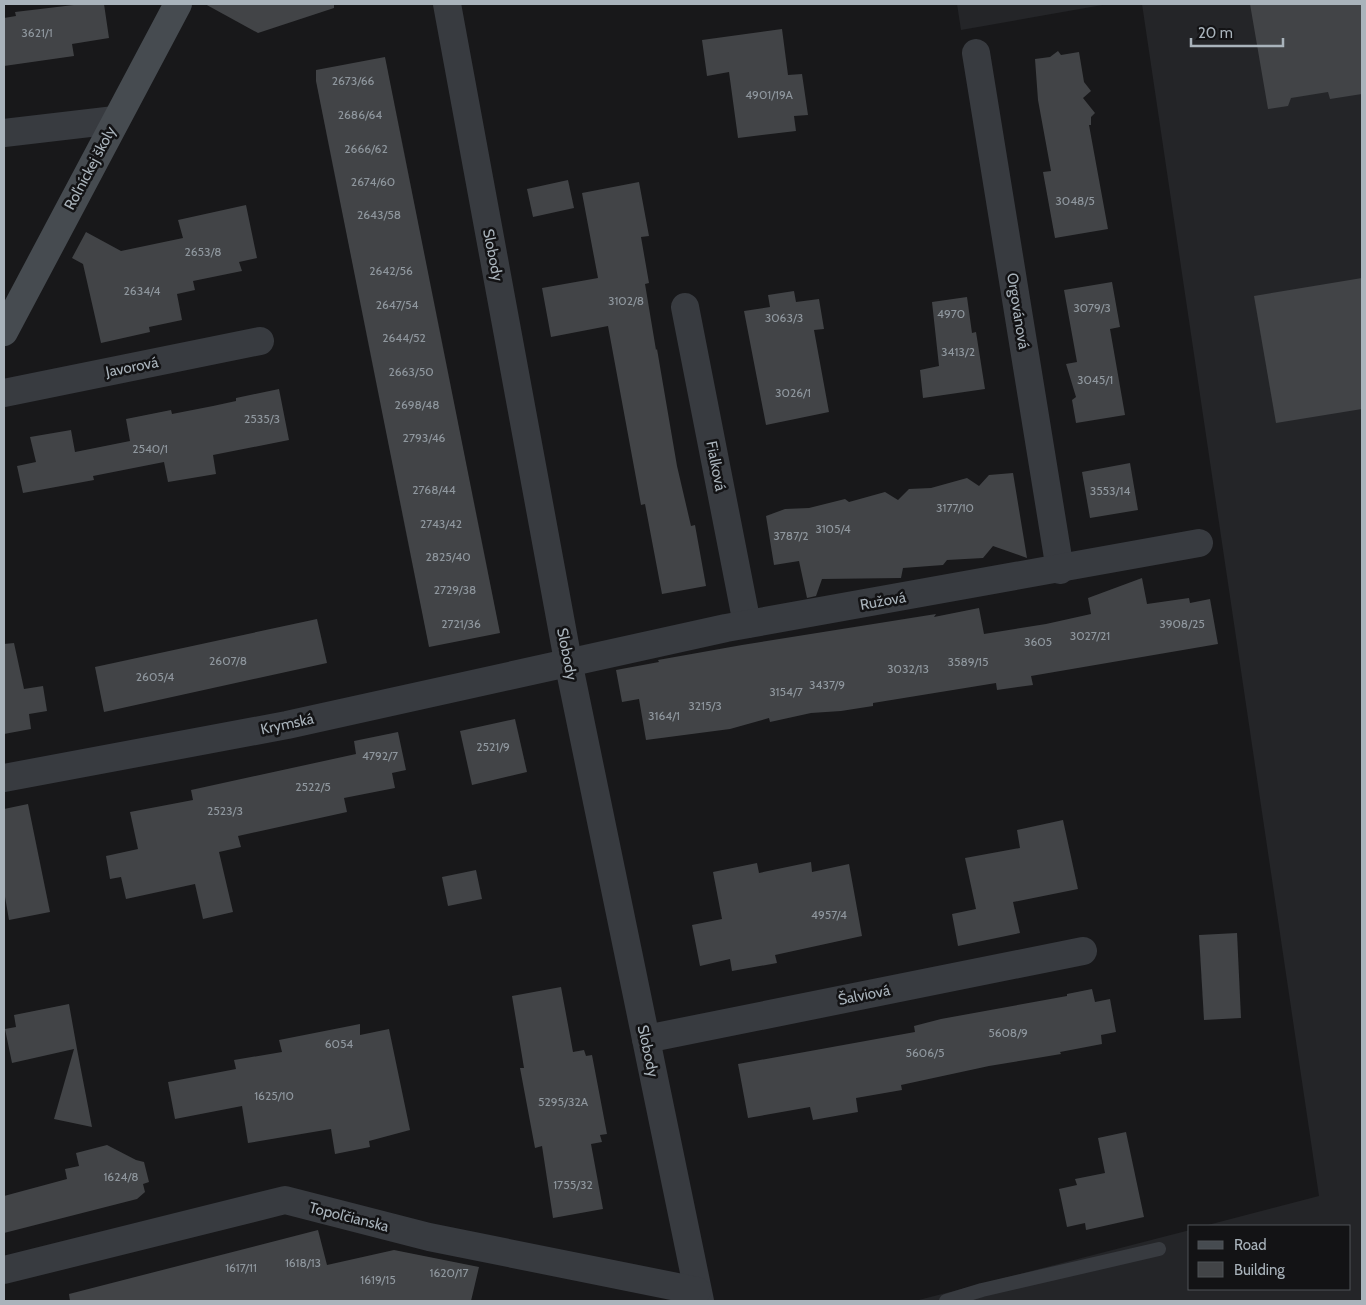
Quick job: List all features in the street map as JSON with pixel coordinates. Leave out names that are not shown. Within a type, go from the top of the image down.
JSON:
[{"type":"main road","name":"Roľníckej školy","points":[[4,332],[178,4]]},
{"type":"street","name":"Slobody","points":[[446,4],[568,661],[699,1296]]},
{"type":"street","name":"Orgovánová","points":[[976,53],[1060,570]]},
{"type":"street","points":[[4,133],[115,120]]},
{"type":"street","name":"Fialková","points":[[685,307],[748,624]]},
{"type":"street","name":"Javorová","points":[[4,393],[260,341]]},
{"type":"street","name":"Ružová","points":[[568,661],[748,624],[1060,570],[1199,543]]},
{"type":"street","name":"Krymská","points":[[4,778],[287,725],[568,661]]},
{"type":"street","name":"Šalviová","points":[[646,1039],[1083,950]]},
{"type":"street","name":"Topoľčianska","points":[[4,1270],[285,1200],[429,1237],[699,1296]]},
{"type":"lane","points":[[946,1301],[985,1296],[1159,1248]]},
{"type":"shaded area","points":[[957,4],[1108,4],[961,30]]},
{"type":"shaded area","points":[[1142,4],[1362,4],[1362,1301],[915,1301],[1188,1231],[1188,1290],[1351,1290],[1351,1225],[1208,1225],[1319,1196]]},
{"type":"building","points":[[82,4],[104,4],[109,38],[72,44],[74,56],[4,66],[4,18],[16,16],[15,12]]},
{"type":"building","points":[[205,4],[334,4],[334,8],[258,33]]},
{"type":"building","points":[[1250,4],[1362,4],[1362,94],[1330,99],[1328,92],[1291,98],[1288,106],[1268,109]]},
{"type":"building","points":[[782,29],[788,75],[802,74],[808,115],[794,116],[796,131],[738,138],[729,72],[707,76],[702,40]]},
{"type":"building","points":[[1058,51],[1061,55],[1079,52],[1084,82],[1091,91],[1083,98],[1095,113],[1091,117],[1091,125],[1089,125],[1108,229],[1055,238],[1043,172],[1051,171],[1038,100],[1035,59],[1050,57]]},
{"type":"building","points":[[385,57],[500,633],[429,647],[316,81],[316,70]]},
{"type":"building","points":[[568,180],[574,208],[533,217],[527,189]]},
{"type":"building","points":[[639,182],[649,236],[641,237],[649,283],[645,284],[677,466],[691,526],[695,525],[706,586],[662,594],[645,504],[641,505],[608,326],[551,337],[542,288],[598,278],[582,193]]},
{"type":"building","points":[[246,205],[257,258],[239,262],[242,271],[193,281],[195,290],[177,294],[182,320],[149,327],[150,332],[101,343],[83,264],[72,258],[86,232],[121,251],[183,238],[178,220]]},
{"type":"building","points":[[1362,278],[1362,409],[1276,423],[1254,296]]},
{"type":"building","points":[[1112,282],[1120,327],[1110,329],[1125,415],[1076,423],[1072,400],[1076,397],[1066,364],[1077,362],[1064,290]]},
{"type":"building","points":[[794,291],[796,302],[819,299],[824,329],[814,330],[829,412],[766,425],[744,311],[770,307],[768,295]]},
{"type":"building","points":[[967,297],[972,333],[976,332],[985,389],[923,398],[920,370],[939,366],[932,302]]},
{"type":"building","points":[[279,389],[289,440],[213,455],[216,474],[168,482],[164,462],[93,476],[94,480],[23,493],[17,466],[36,462],[30,437],[71,430],[75,452],[130,441],[126,419],[171,410],[172,414],[213,406],[236,401],[236,398]]},
{"type":"building","points":[[1130,463],[1138,510],[1090,518],[1082,472]]},
{"type":"building","points":[[1013,473],[1027,558],[993,546],[983,558],[947,560],[943,565],[903,568],[901,578],[822,579],[816,596],[807,598],[799,561],[774,565],[766,516],[785,509],[809,508],[845,499],[849,502],[885,492],[898,500],[909,489],[931,488],[967,478],[979,486],[989,475]]},
{"type":"building","points":[[1142,578],[1147,604],[1189,598],[1190,603],[1210,599],[1218,644],[1031,676],[1033,685],[997,690],[996,683],[873,703],[873,706],[811,713],[770,722],[769,718],[730,729],[646,740],[639,699],[622,702],[616,670],[659,662],[658,660],[742,645],[936,614],[934,617],[979,608],[984,634],[1046,624],[1091,614],[1088,598]]},
{"type":"building","points":[[317,619],[327,663],[104,712],[95,667]]},
{"type":"building","points":[[14,643],[24,689],[43,686],[47,711],[29,714],[31,729],[4,734],[4,644]]},
{"type":"building","points":[[515,719],[527,772],[472,785],[460,731]]},
{"type":"building","points":[[398,732],[406,770],[392,773],[395,788],[344,798],[347,812],[238,836],[241,847],[219,852],[233,912],[203,919],[195,884],[126,899],[121,877],[110,879],[106,856],[138,849],[130,812],[193,800],[191,790],[356,754],[354,741]]},
{"type":"building","points":[[28,804],[50,912],[9,920],[4,891],[4,809]]},
{"type":"building","points":[[1063,820],[1078,889],[1013,902],[1020,933],[958,946],[952,914],[976,909],[965,858],[1020,848],[1017,830]]},
{"type":"building","points":[[811,862],[812,872],[849,864],[862,936],[775,955],[777,963],[732,971],[730,959],[700,966],[692,925],[722,919],[713,872],[757,863],[759,873]]},
{"type":"building","points":[[476,870],[482,899],[448,906],[442,877]]},
{"type":"building","points":[[1237,933],[1241,1018],[1204,1020],[1199,935]]},
{"type":"building","points":[[561,987],[573,1052],[584,1050],[586,1056],[592,1055],[607,1134],[600,1135],[602,1142],[591,1144],[603,1209],[553,1218],[542,1146],[535,1148],[520,1068],[524,1068],[512,996]]},
{"type":"building","points":[[1092,989],[1095,1002],[1110,999],[1116,1032],[1101,1035],[1102,1044],[1060,1052],[1061,1054],[989,1066],[901,1085],[902,1090],[856,1098],[858,1112],[813,1120],[810,1107],[748,1118],[738,1064],[915,1032],[914,1026],[941,1019],[1067,996],[1067,994]]},
{"type":"building","points":[[69,1004],[92,1127],[54,1119],[74,1049],[12,1063],[5,1029],[16,1027],[14,1015]]},
{"type":"building","points":[[360,1024],[360,1035],[389,1029],[410,1130],[369,1141],[370,1147],[335,1154],[331,1129],[248,1143],[242,1106],[175,1119],[168,1082],[236,1069],[234,1060],[282,1052],[279,1040]]},
{"type":"building","points":[[1126,1132],[1144,1217],[1086,1230],[1085,1223],[1067,1227],[1059,1189],[1077,1185],[1075,1179],[1105,1173],[1098,1138]]},
{"type":"building","points":[[107,1145],[136,1160],[144,1162],[149,1182],[143,1184],[145,1192],[137,1199],[4,1233],[4,1196],[67,1179],[65,1169],[79,1166],[76,1153]]},
{"type":"building","points":[[318,1230],[327,1265],[394,1250],[479,1267],[471,1301],[70,1301],[69,1294]]}]
